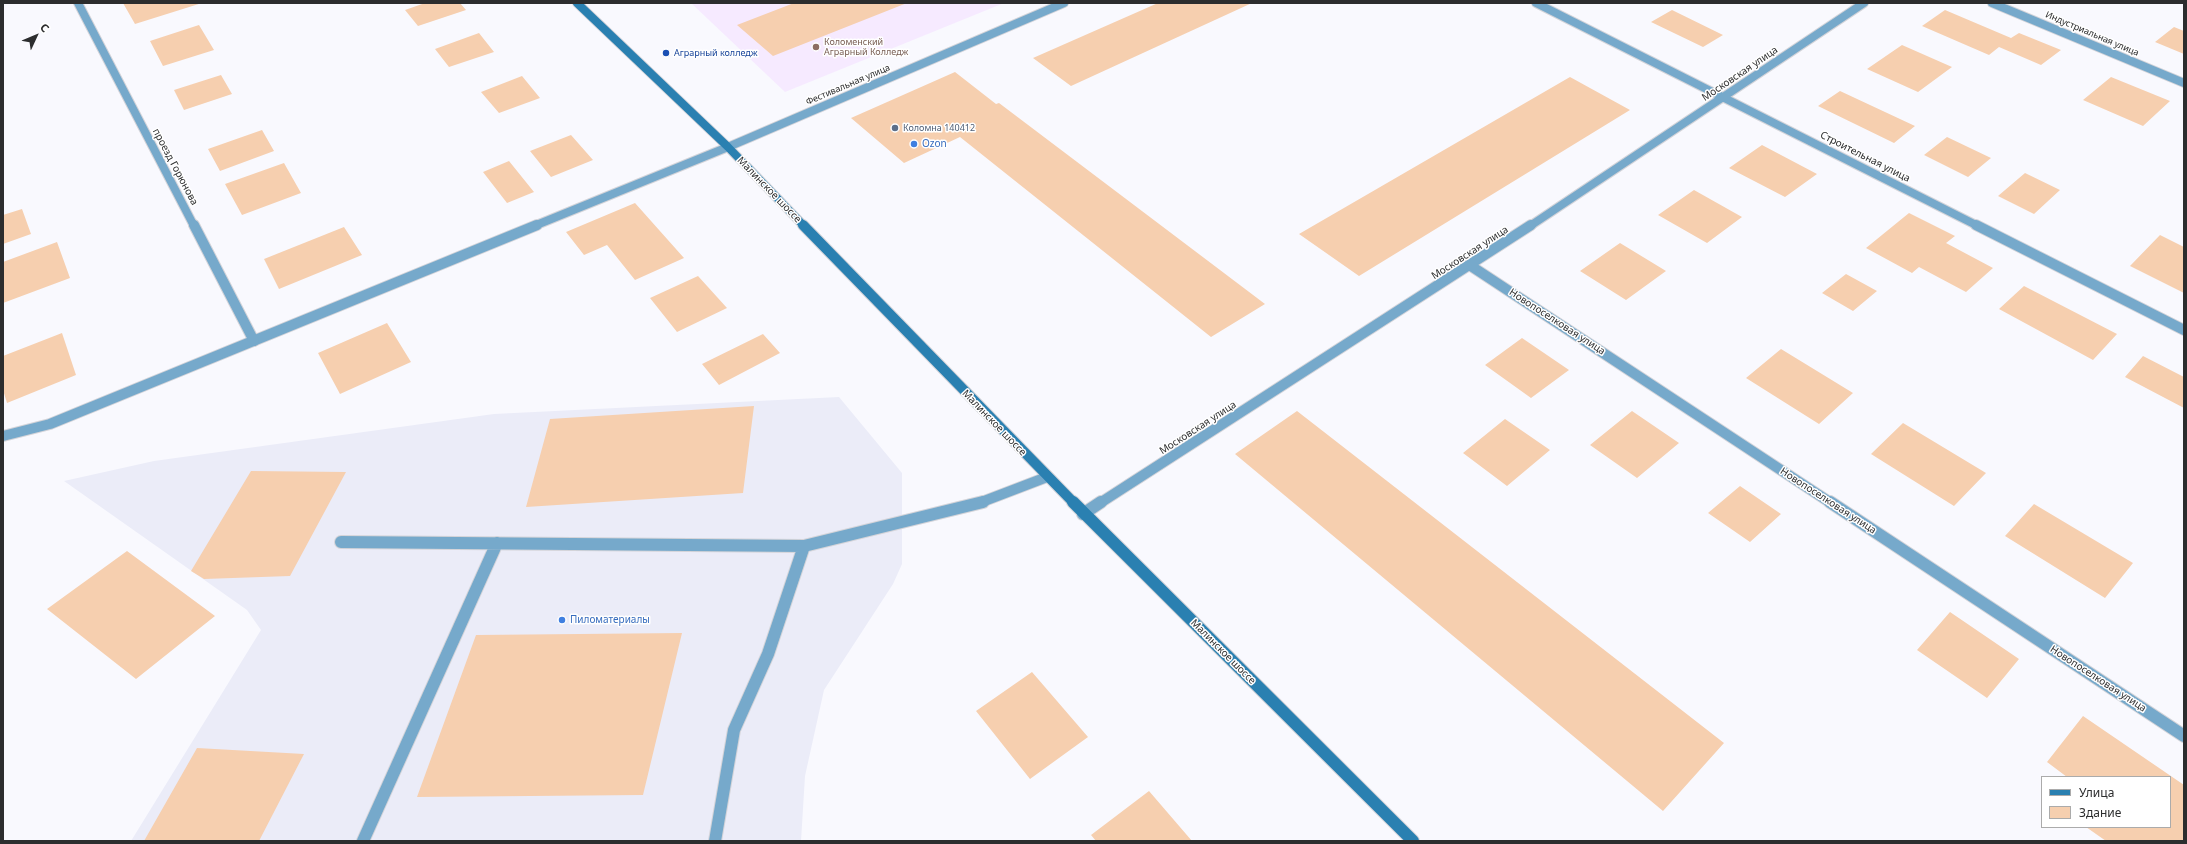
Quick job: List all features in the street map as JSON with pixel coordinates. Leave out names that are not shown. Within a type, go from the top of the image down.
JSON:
[{"type":"main road","name":"Малинское шоссе","points":[[577,3],[728,147],[1083,514],[1413,841]]},
{"type":"street","name":"проезд Горюнова","points":[[78,3],[254,341]]},
{"type":"street","name":"Фестивальная улица","points":[[3,436],[50,424],[254,341],[728,147],[1064,3]]},
{"type":"street","name":"Строительная улица","points":[[1536,3],[2184,330]]},
{"type":"street","name":"Московская улица","points":[[1083,514],[1471,266],[1725,98],[1864,3]]},
{"type":"street","name":"Индустриальная улица","points":[[1992,3],[2184,83]]},
{"type":"street","name":"Новопоселковая улица","points":[[1471,266],[2184,736]]},
{"type":"street","points":[[341,542],[804,546],[985,502],[1047,477]]},
{"type":"street","points":[[363,841],[497,543]]},
{"type":"street","points":[[715,841],[734,730],[768,654],[804,546]]},
{"type":"shaded area","name":"Коломенский Аграрный Колледж","points":[[691,3],[1004,3],[785,92]]},
{"type":"shaded area","name":"Пиломатериалы","points":[[839,397],[902,473],[902,564],[893,584],[824,690],[805,776],[801,841],[131,841],[261,630],[247,610],[64,481],[154,461],[494,414]]},
{"type":"building","points":[[123,3],[202,3],[135,24]]},
{"type":"building","points":[[425,3],[460,3],[466,10],[418,26],[405,10]]},
{"type":"building","points":[[794,3],[907,3],[773,56],[737,25]]},
{"type":"building","points":[[1158,3],[1252,3],[1071,86],[1033,58]]},
{"type":"building","points":[[1672,10],[1723,35],[1703,47],[1651,22]]},
{"type":"building","points":[[1945,10],[2011,38],[2019,33],[2061,50],[2041,65],[1999,47],[1989,55],[1922,26]]},
{"type":"building","points":[[199,25],[214,50],[163,66],[150,41]]},
{"type":"building","points":[[2174,27],[2184,31],[2184,54],[2155,42]]},
{"type":"building","points":[[479,33],[494,52],[449,67],[435,49]]},
{"type":"building","points":[[1902,45],[1952,67],[1918,92],[1867,69]]},
{"type":"building","points":[[955,72],[996,104],[999,103],[1265,304],[1211,337],[960,137],[904,163],[851,118]]},
{"type":"building","points":[[221,75],[232,94],[184,110],[174,90]]},
{"type":"building","points":[[522,76],[540,98],[499,113],[481,92]]},
{"type":"building","points":[[1570,77],[1630,110],[1359,276],[1299,234]]},
{"type":"building","points":[[2111,77],[2170,101],[2143,126],[2083,100]]},
{"type":"building","points":[[1840,91],[1915,126],[1894,143],[1818,106]]},
{"type":"building","points":[[262,130],[274,151],[220,171],[208,149]]},
{"type":"building","points":[[571,135],[593,160],[551,177],[530,151]]},
{"type":"building","points":[[1947,137],[1991,158],[1968,177],[1924,155]]},
{"type":"building","points":[[1762,145],[1817,174],[1785,197],[1729,168]]},
{"type":"building","points":[[509,161],[534,192],[507,203],[483,172]]},
{"type":"building","points":[[284,163],[301,193],[242,215],[225,184]]},
{"type":"building","points":[[2025,173],[2060,190],[2034,214],[1998,196]]},
{"type":"building","points":[[1694,190],[1742,217],[1707,243],[1658,215]]},
{"type":"building","points":[[635,203],[684,258],[635,280],[607,245],[584,255],[566,232]]},
{"type":"building","points":[[22,209],[31,234],[3,244],[3,215]]},
{"type":"building","points":[[1909,213],[1955,236],[1946,243],[1993,268],[1966,292],[1919,267],[1912,273],[1866,248]]},
{"type":"building","points":[[344,227],[362,255],[279,289],[264,259]]},
{"type":"building","points":[[2160,235],[2184,247],[2184,293],[2130,266]]},
{"type":"building","points":[[57,242],[70,278],[3,303],[3,262]]},
{"type":"building","points":[[1620,243],[1666,271],[1626,300],[1580,271]]},
{"type":"building","points":[[1846,274],[1877,291],[1853,311],[1822,293]]},
{"type":"building","points":[[698,276],[727,308],[677,332],[650,298]]},
{"type":"building","points":[[2024,286],[2117,334],[2093,360],[1999,309]]},
{"type":"building","points":[[387,323],[411,362],[340,394],[318,353]]},
{"type":"building","points":[[62,333],[76,375],[7,403],[3,390],[3,356]]},
{"type":"building","points":[[763,334],[780,353],[719,385],[702,364]]},
{"type":"building","points":[[1522,338],[1569,370],[1531,398],[1485,365]]},
{"type":"building","points":[[1781,349],[1853,393],[1819,424],[1746,378]]},
{"type":"building","points":[[2143,356],[2184,377],[2184,408],[2125,377]]},
{"type":"building","points":[[754,406],[743,493],[526,507],[550,419]]},
{"type":"building","points":[[1297,411],[1724,743],[1663,811],[1235,454]]},
{"type":"building","points":[[1632,411],[1679,443],[1637,478],[1590,445]]},
{"type":"building","points":[[1505,419],[1550,450],[1507,486],[1463,453]]},
{"type":"building","points":[[1903,423],[1986,473],[1954,506],[1871,454]]},
{"type":"building","points":[[251,471],[346,472],[290,576],[204,579],[191,571]]},
{"type":"building","points":[[1740,486],[1781,514],[1750,542],[1708,513]]},
{"type":"building","points":[[2034,504],[2133,563],[2105,598],[2005,536]]},
{"type":"building","points":[[127,551],[215,616],[136,679],[47,609]]},
{"type":"building","points":[[1950,612],[2019,659],[1987,698],[1917,650]]},
{"type":"building","points":[[682,633],[643,795],[417,797],[476,635]]},
{"type":"building","points":[[1032,672],[1088,737],[1030,779],[976,711]]},
{"type":"building","points":[[2083,716],[2171,776],[2066,776],[2047,762]]},
{"type":"building","points":[[197,748],[304,754],[259,841],[144,841]]},
{"type":"building","points":[[2171,776],[2184,785],[2184,841],[2106,841],[2087,828],[2171,828]]},
{"type":"building","points":[[1149,791],[1192,841],[1096,841],[1091,835]]},
{"type":"place","name":"Коломенский Аграрный Колледж","points":[[816,47]]},
{"type":"place","name":"Аграрный колледж","points":[[666,53]]},
{"type":"place","name":"Коломна 140412","points":[[895,128]]},
{"type":"place","name":"Ozon","points":[[914,144]]},
{"type":"place","name":"Пиломатериалы","points":[[562,620]]}]
